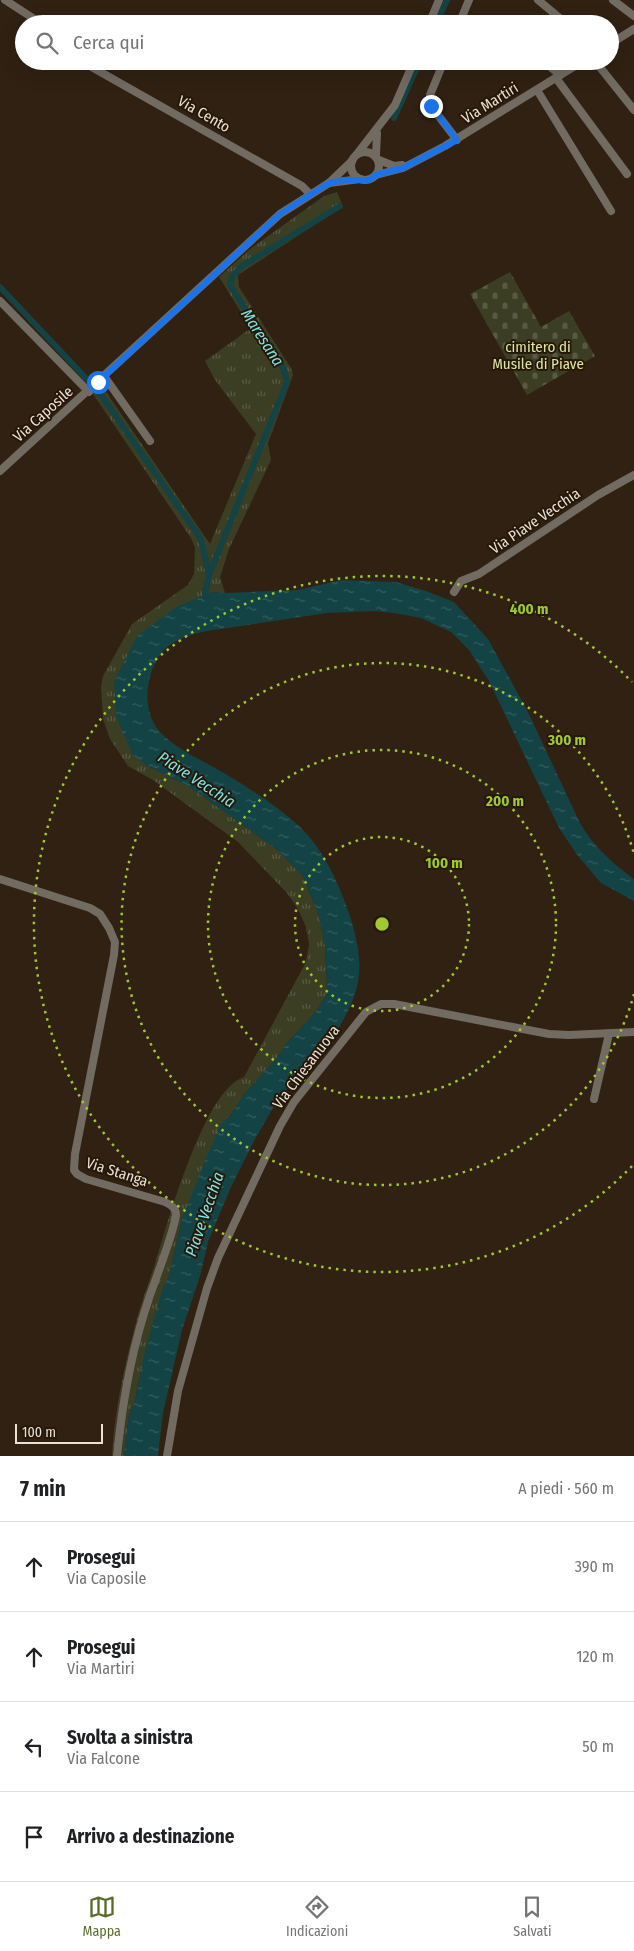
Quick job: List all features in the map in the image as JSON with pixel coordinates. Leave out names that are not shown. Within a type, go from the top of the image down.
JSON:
[{"type":"street","points":[[5,0],[28,15]]},
{"type":"street","points":[[433,15],[439,0]]},
{"type":"street","points":[[463,15],[469,0]]},
{"type":"street","points":[[538,0],[556,15]]},
{"type":"street","points":[[614,0],[634,16]]},
{"type":"street","points":[[619,39],[634,30]]},
{"type":"street","name":"Via Cento","points":[[97,70],[302,186],[310,194]]},
{"type":"street","points":[[377,130],[375,143],[380,168],[376,175],[369,180],[360,179],[352,171],[352,161],[395,105],[410,70]]},
{"type":"street","points":[[440,70],[430,95],[431,106],[457,140]]},
{"type":"street","points":[[551,70],[627,174]]},
{"type":"street","name":"Via Martiri","points":[[376,175],[403,168],[457,140],[568,70]]},
{"type":"street","points":[[602,70],[634,110]]},
{"type":"street","points":[[537,90],[611,211]]},
{"type":"street","points":[[357,154],[367,151],[394,166],[406,166]]},
{"type":"street","name":"Via Caposile","points":[[0,471],[280,214],[329,183],[352,161]]},
{"type":"street","name":"Via Caposile","points":[[329,183],[360,179]]},
{"type":"street","points":[[0,301],[90,390]]},
{"type":"street","points":[[101,379],[150,441]]},
{"type":"street","name":"Via Piave Vecchia","points":[[454,592],[461,581],[479,574],[598,495],[634,476]]},
{"type":"street","name":"Via Stanga","points":[[0,879],[90,908],[100,914],[108,928],[115,942],[113,965],[75,1154],[74,1170],[86,1179],[165,1202],[175,1210],[176,1215],[172,1229],[138,1338],[119,1430],[117,1456]]},
{"type":"street","name":"Via Chiesanuova","points":[[167,1456],[178,1391],[207,1288],[218,1258],[286,1114],[366,1012],[382,1004],[394,1004],[540,1033],[569,1035],[634,1032]]},
{"type":"street","points":[[594,1099],[610,1034]]},
{"type":"green space","points":[[337,192],[342,204],[340,208],[238,275],[239,287],[291,368],[293,375],[268,443],[271,460],[229,549],[220,577],[225,593],[211,592],[121,668],[114,682],[146,765],[190,787],[279,851],[303,876],[319,916],[325,946],[327,994],[315,1013],[245,1093],[230,1116],[222,1124],[182,1219],[169,1276],[163,1288],[135,1401],[129,1415],[124,1456],[112,1456],[120,1391],[137,1318],[189,1160],[201,1131],[215,1106],[229,1087],[244,1077],[306,962],[309,944],[306,927],[298,909],[287,893],[238,842],[153,780],[128,766],[110,739],[103,719],[101,687],[103,676],[132,624],[188,585],[194,574],[195,548],[191,538],[93,394],[102,386],[210,544],[256,434],[215,380],[205,361],[251,328],[219,277],[250,249],[324,196]]},
{"type":"green space","name":"cimitero di Musile di Piave","points":[[510,272],[541,327],[569,311],[595,356],[527,395],[470,294]]},
{"type":"water","name":"Piave Vecchia","points":[[341,580],[396,582],[454,602],[488,639],[527,710],[580,823],[591,840],[604,854],[634,879],[634,901],[601,883],[578,856],[559,828],[489,681],[469,650],[451,632],[421,618],[394,613],[374,611],[327,613],[201,632],[178,640],[163,651],[152,670],[149,680],[148,703],[154,723],[160,732],[174,744],[262,797],[290,818],[316,845],[336,879],[350,916],[358,949],[359,976],[352,1002],[337,1031],[277,1101],[231,1187],[208,1242],[200,1276],[182,1330],[163,1413],[158,1456],[124,1456],[129,1415],[135,1401],[145,1351],[163,1288],[169,1276],[182,1219],[221,1124],[230,1116],[245,1093],[277,1058],[287,1043],[315,1013],[327,994],[325,946],[319,916],[303,876],[279,851],[190,787],[146,765],[132,754],[116,716],[114,682],[137,636],[176,607],[211,592],[298,590]]},
{"type":"waterway","name":"Maresana","points":[[440,15],[447,0]]},
{"type":"waterway","name":"Maresana","points":[[394,118],[416,70]]},
{"type":"waterway","name":"Maresana","points":[[209,575],[287,382],[284,370],[230,285],[232,277],[241,267],[340,206]]},
{"type":"waterway","points":[[0,287],[99,392],[201,539],[209,575],[205,592],[208,602]]},
{"type":"route","points":[[98,382],[280,214],[329,183],[360,179],[369,180],[376,175],[403,168],[457,140],[431,106]]}]
